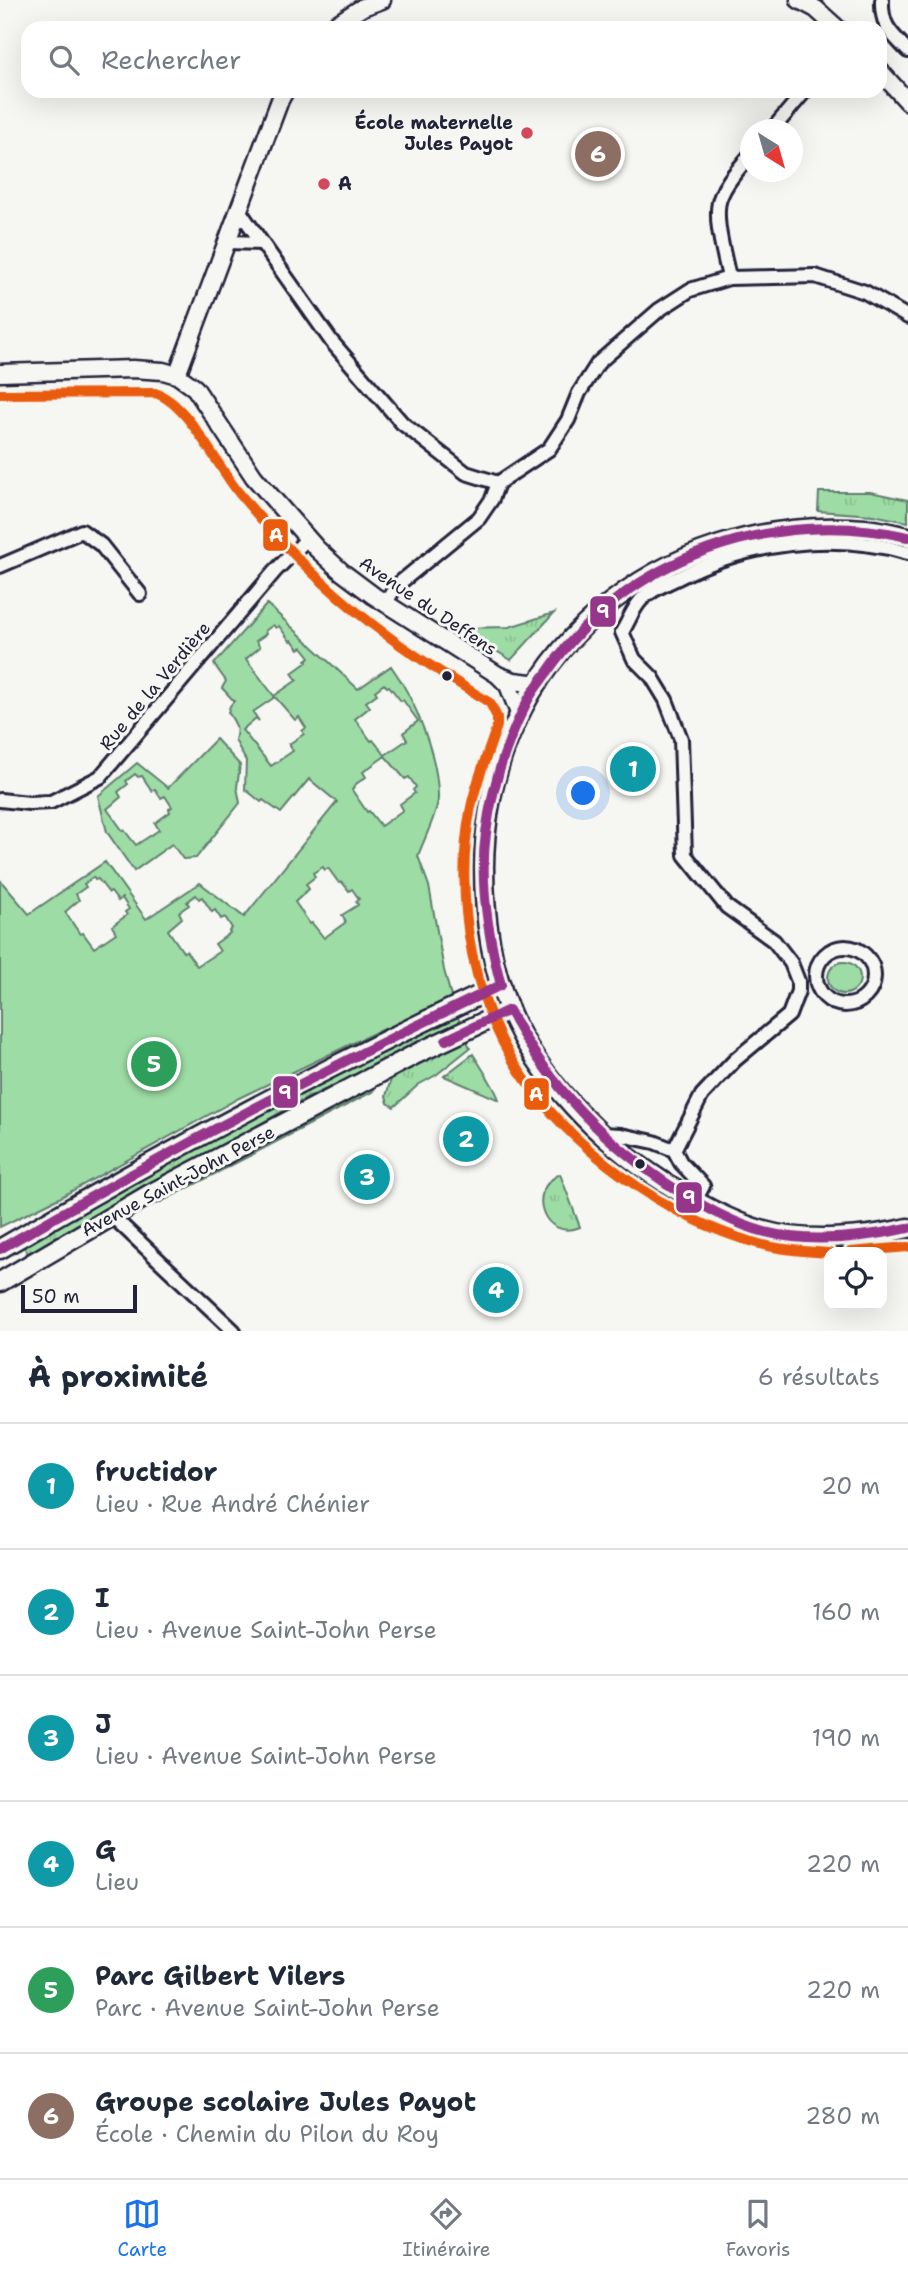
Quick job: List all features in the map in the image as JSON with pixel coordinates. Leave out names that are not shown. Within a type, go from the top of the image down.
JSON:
[{"type":"main road","points":[[908,537],[867,529],[793,529],[711,547],[659,569],[621,592],[578,631],[519,713],[497,773],[489,807],[485,843],[485,898],[493,955],[509,1010],[536,1059],[554,1083],[601,1134],[639,1165],[699,1193],[746,1225],[778,1234],[811,1237],[855,1236],[908,1228]]},
{"type":"main road","name":"Avenue Saint-John Perse","points":[[0,1249],[201,1135],[500,985]]},
{"type":"main road","name":"Avenue Saint-John Perse","points":[[0,1282],[111,1215],[405,1060],[509,1010]]},
{"type":"street","points":[[341,21],[363,7],[382,0]]},
{"type":"street","points":[[799,0],[816,9],[829,21]]},
{"type":"street","points":[[882,0],[881,14],[884,21]]},
{"type":"street","points":[[887,28],[908,51]]},
{"type":"street","points":[[887,79],[908,102]]},
{"type":"street","points":[[0,373],[133,369],[177,375],[281,98]]},
{"type":"street","points":[[781,119],[799,98]]},
{"type":"street","points":[[729,278],[718,214],[720,197],[740,168]]},
{"type":"street","points":[[239,210],[332,342],[402,423],[466,473],[498,483]]},
{"type":"street","points":[[227,242],[262,243]]},
{"type":"street","points":[[385,604],[396,586],[479,518],[492,499],[498,483],[549,449],[568,420],[579,393],[598,363],[659,310],[690,290],[729,278],[816,276],[865,292],[908,317]]},
{"type":"street","name":"Avenue du Deffens","points":[[177,375],[195,388],[254,477],[307,539],[342,572],[385,604],[498,675],[514,681],[538,684]]},
{"type":"street","points":[[0,566],[82,531],[101,545],[140,594]]},
{"type":"street","name":"Rue de la Verdière","points":[[0,800],[51,802],[100,777],[275,571],[307,539]]},
{"type":"street","points":[[674,1150],[702,1095],[735,1060],[789,1015],[798,991],[798,981],[791,963],[774,941],[727,907],[685,855],[681,739],[666,700],[652,677],[634,659],[622,632],[643,599],[660,586],[696,569],[747,551],[806,543],[856,544],[908,553]]},
{"type":"street","name":"Avenue du Deffens","points":[[498,675],[508,685],[519,713]]},
{"type":"street","points":[[845,947],[864,954],[873,971],[870,991],[854,1004],[834,1004],[819,991],[816,981],[820,961],[826,954],[845,947]]},
{"type":"street","points":[[798,981],[816,981]]},
{"type":"street","points":[[601,1134],[654,1142],[674,1150],[699,1193]]},
{"type":"street","points":[[111,1215],[234,1331]]},
{"type":"green space","points":[[819,492],[870,492],[908,500],[908,522],[873,515],[818,511]]},
{"type":"green space","points":[[267,604],[358,689],[391,666],[417,712],[434,766],[437,805],[418,856],[429,886],[452,1000],[415,1019],[378,1031],[239,1098],[59,1198],[0,1227],[0,880],[29,914],[105,862],[146,919],[200,883],[244,917],[337,802],[309,779],[281,813],[245,789],[246,761],[235,740],[236,725],[228,712],[234,701],[222,688],[226,681],[214,664]],"holes":[[[273,625],[276,628],[279,626],[290,641],[299,649],[302,647],[310,657],[292,673],[297,680],[274,696],[246,659],[260,647],[256,641],[266,634],[265,631]],[[384,684],[389,686],[418,721],[403,733],[407,740],[385,755],[355,719],[370,707],[366,702],[377,694],[375,691]],[[275,697],[295,720],[299,717],[306,728],[302,731],[304,734],[289,744],[293,751],[271,766],[242,730],[256,718],[259,721],[253,712]],[[385,756],[405,779],[409,777],[416,787],[413,790],[415,793],[400,804],[403,810],[381,826],[369,811],[367,812],[352,790],[366,777],[363,772]],[[323,867],[325,870],[328,868],[339,883],[342,882],[349,891],[352,889],[359,899],[356,901],[358,905],[342,915],[346,922],[324,938],[312,923],[310,924],[295,902],[309,889],[306,884],[315,877],[313,873]],[[93,877],[98,879],[118,901],[122,898],[129,909],[125,912],[127,915],[112,926],[116,933],[94,948],[83,933],[80,934],[65,912],[79,900],[76,894],[86,887],[84,884]],[[196,895],[199,899],[202,897],[212,912],[215,910],[221,919],[225,917],[232,928],[230,933],[215,944],[220,951],[197,966],[186,951],[183,952],[168,930],[182,918],[179,912],[189,905],[187,902]]]},
{"type":"green space","points":[[554,613],[511,660],[459,628],[509,627]]},
{"type":"green space","points":[[216,739],[240,765],[237,787],[240,803],[196,858],[183,859],[172,844],[134,871],[107,832],[98,796],[137,763],[168,788]],"holes":[[[135,774],[142,776],[152,791],[155,789],[161,798],[165,796],[172,807],[170,812],[155,823],[159,830],[136,845],[107,809],[121,797],[118,792],[128,784],[126,781]]]},
{"type":"green space","points":[[844,962],[856,966],[860,978],[856,990],[844,994],[832,990],[828,978],[832,966]]},
{"type":"green space","points":[[456,1012],[461,1026],[309,1097],[124,1199],[30,1256],[21,1243],[175,1155]]},
{"type":"green space","points":[[466,1038],[470,1048],[436,1075],[418,1085],[394,1107],[388,1103],[386,1096],[391,1079],[426,1057]]},
{"type":"green space","points":[[473,1054],[492,1085],[499,1100],[444,1076]]},
{"type":"green space","points":[[376,1087],[372,1092],[157,1204],[154,1199]]},
{"type":"green space","points":[[560,1174],[580,1227],[568,1230],[557,1227],[543,1212],[543,1192],[549,1182]]},
{"type":"transit line","name":"A","points":[[0,394],[155,393],[167,399],[201,436],[239,493],[311,571],[350,607],[392,639],[490,703],[497,717],[497,726],[471,807],[465,860],[466,912],[472,954],[483,995],[509,1054],[541,1100],[566,1127],[593,1153],[656,1198],[689,1217],[756,1243],[783,1249],[824,1253]]},
{"type":"transit line","name":"9","points":[[0,1249],[248,1112],[501,985],[492,948],[484,891],[484,852],[496,782],[519,717],[534,690],[581,631],[619,597],[661,570],[707,550],[756,536],[806,529],[857,529],[908,537]]},
{"type":"transit line","name":"9","points":[[446,1040],[509,1010],[542,1064],[561,1089],[603,1133],[651,1173],[678,1191],[742,1224],[782,1236],[818,1239],[873,1235],[908,1228]]},
{"type":"transit line","name":"A","points":[[887,1249],[908,1247]]},
{"type":"place","name":"École maternelle Jules Payot","points":[[527,133]]},
{"type":"place","name":"Groupe scolaire Jules Payot","points":[[598,154]]},
{"type":"place","name":"A","points":[[324,184]]},
{"type":"place","name":"fructidor","points":[[633,769]]},
{"type":"place","name":"Parc Gilbert Vilers","points":[[154,1064]]},
{"type":"place","name":"I","points":[[466,1139]]},
{"type":"place","name":"J","points":[[367,1177]]},
{"type":"place","name":"G","points":[[496,1290]]}]
